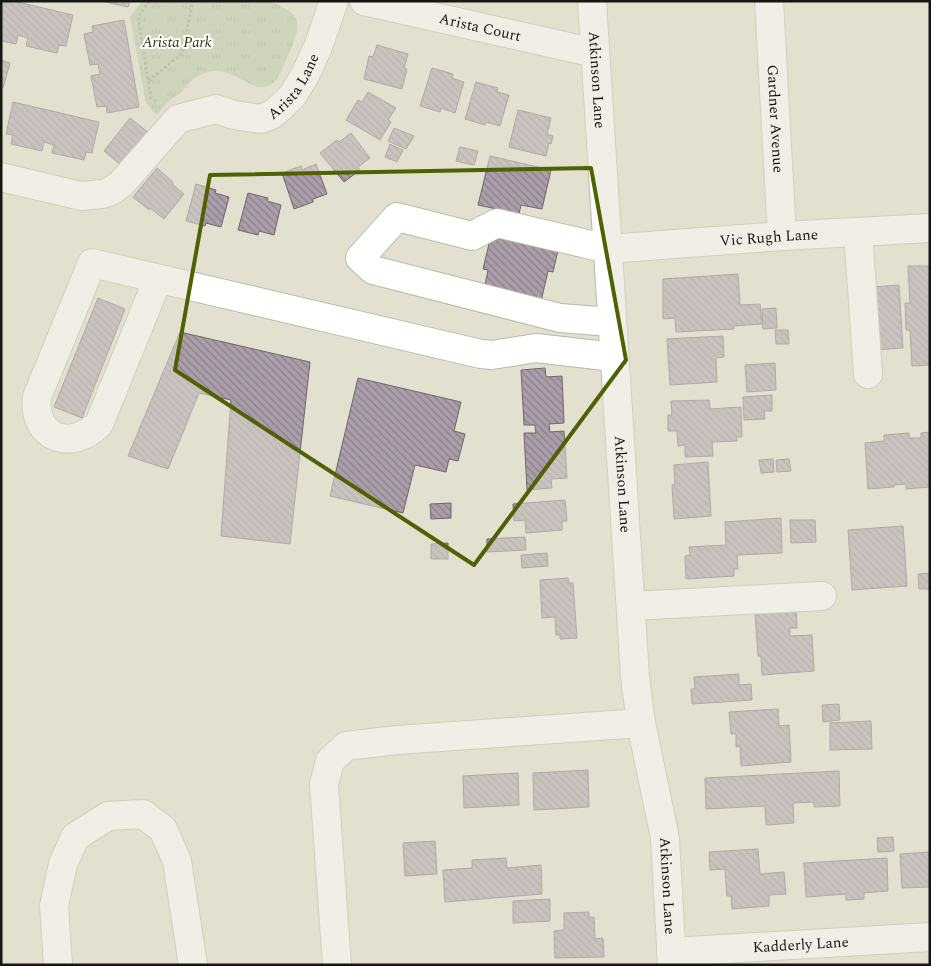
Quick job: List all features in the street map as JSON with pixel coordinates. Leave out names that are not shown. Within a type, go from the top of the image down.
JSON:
[{"type":"street","name":"Arista Lane","points":[[1,178],[82,196],[103,194],[120,184],[178,119],[216,109],[234,115],[261,119],[271,115],[293,95],[305,75],[318,47],[334,1]]},
{"type":"street","name":"Arista Court","points":[[364,1],[595,53]]},
{"type":"street","name":"Atkinson Lane","points":[[592,1],[635,676],[641,723],[665,838],[671,958]]},
{"type":"street","name":"Gardner Avenue","points":[[770,1],[782,236]]},
{"type":"street","name":"Vic Rugh Lane","points":[[612,322],[560,318],[373,270],[360,258],[397,217],[472,236],[497,223],[608,249],[782,236],[930,228]]},
{"type":"street","points":[[858,232],[868,374]]},
{"type":"street","points":[[158,279],[99,424],[90,433],[81,438],[71,440],[55,436],[47,431],[37,416],[37,397],[92,263],[481,354],[492,355],[536,348],[614,357]]},
{"type":"street","points":[[631,606],[822,596]]},
{"type":"street","points":[[337,965],[324,784],[330,761],[346,746],[397,740],[641,723]]},
{"type":"street","points":[[58,965],[54,906],[63,864],[75,837],[108,816],[143,814],[163,829],[177,861],[193,965]]},
{"type":"street","name":"Kadderly Lane","points":[[671,958],[930,937]]},
{"type":"path","points":[[149,1],[138,17],[151,98],[164,107]]},
{"type":"path","points":[[149,81],[182,54],[193,1]]},
{"type":"highlighted area","points":[[591,168],[626,360],[474,565],[175,370],[210,175]]},
{"type":"green space","name":"Arista Park","points":[[142,1],[269,1],[290,11],[295,17],[297,31],[280,74],[276,81],[270,85],[255,86],[230,74],[220,71],[210,72],[193,79],[182,92],[156,115],[146,103],[130,17]]},
{"type":"building","points":[[1,1],[13,1],[73,15],[66,46],[59,45],[57,53],[26,46],[28,38],[18,35],[16,44],[1,41]]},
{"type":"building","points":[[101,1],[130,1],[128,7]]},
{"type":"building","points":[[124,20],[139,107],[107,113],[106,106],[97,107],[91,76],[100,74],[98,64],[90,65],[84,34],[93,32],[92,26]]},
{"type":"building","points":[[377,45],[408,54],[404,68],[407,69],[402,89],[364,79],[369,56],[373,57]]},
{"type":"building","points":[[1,60],[10,63],[3,88],[1,87]]},
{"type":"building","points":[[432,68],[453,74],[452,78],[464,82],[455,113],[441,108],[440,112],[420,106]]},
{"type":"building","points":[[476,82],[498,88],[497,92],[509,95],[500,126],[486,122],[485,125],[465,119]]},
{"type":"building","points":[[368,92],[396,108],[388,120],[391,122],[380,140],[346,120],[358,100],[362,102]]},
{"type":"building","points":[[13,102],[99,122],[92,153],[86,152],[84,160],[52,153],[54,145],[44,142],[42,151],[11,144],[13,135],[6,134]]},
{"type":"building","points":[[518,110],[551,118],[547,134],[553,136],[546,156],[509,147]]},
{"type":"building","points":[[130,118],[149,133],[122,166],[104,151]]},
{"type":"building","points":[[394,128],[414,136],[406,149],[388,141]]},
{"type":"building","points":[[351,133],[370,158],[358,167],[360,170],[344,182],[320,153],[337,140],[339,142]]},
{"type":"building","points":[[390,144],[403,150],[397,162],[385,157]]},
{"type":"building","points":[[460,147],[478,151],[474,165],[456,161]]},
{"type":"building","points":[[490,156],[551,170],[542,209],[521,205],[519,214],[478,205]]},
{"type":"building","points":[[316,164],[327,194],[294,209],[282,173],[301,166],[302,170]]},
{"type":"building","points":[[157,168],[184,194],[164,219],[133,197]]},
{"type":"building","points":[[196,184],[216,190],[215,193],[229,197],[221,227],[206,223],[205,226],[186,221]]},
{"type":"building","points":[[248,193],[268,198],[267,201],[281,205],[274,235],[259,231],[258,235],[238,230]]},
{"type":"building","points":[[492,231],[559,246],[553,272],[548,271],[540,306],[492,295],[494,286],[485,285],[488,270],[483,269]]},
{"type":"building","points":[[908,266],[930,266],[930,365],[912,366],[910,330],[906,330],[905,303],[910,303]]},
{"type":"building","points":[[738,274],[740,305],[760,304],[762,324],[734,326],[734,329],[676,332],[675,318],[663,319],[663,279]]},
{"type":"building","points":[[899,285],[903,348],[876,350],[873,287]]},
{"type":"building","points":[[98,298],[125,309],[82,418],[54,407]]},
{"type":"building","points":[[776,308],[777,328],[763,329],[762,309]]},
{"type":"building","points":[[775,330],[788,330],[789,344],[776,344]]},
{"type":"building","points":[[180,332],[310,362],[290,544],[221,536],[231,400],[199,393],[168,469],[128,456]]},
{"type":"building","points":[[723,336],[724,357],[716,358],[717,382],[670,385],[667,339]]},
{"type":"building","points":[[775,363],[776,390],[747,392],[745,365]]},
{"type":"building","points":[[545,368],[546,377],[562,376],[564,423],[549,424],[550,432],[564,431],[567,478],[551,479],[552,488],[527,490],[524,433],[536,433],[535,425],[524,425],[521,370]]},
{"type":"building","points":[[358,378],[461,402],[454,431],[465,434],[458,461],[449,459],[446,472],[415,465],[403,513],[330,496]]},
{"type":"building","points":[[772,395],[772,411],[764,411],[765,419],[744,420],[743,397]]},
{"type":"building","points":[[709,400],[710,409],[741,407],[742,437],[736,437],[737,441],[712,442],[713,456],[685,457],[685,445],[678,446],[677,431],[668,431],[668,415],[672,415],[671,401]]},
{"type":"building","points":[[930,432],[930,487],[906,489],[906,484],[868,489],[865,443],[884,441],[884,435],[909,433],[909,438],[921,438],[921,433]]},
{"type":"building","points":[[773,459],[774,472],[761,473],[759,460]]},
{"type":"building","points":[[789,459],[791,471],[777,472],[776,460]]},
{"type":"building","points":[[708,462],[711,516],[674,519],[672,485],[675,484],[674,465]]},
{"type":"building","points":[[565,500],[567,521],[562,521],[562,530],[526,533],[525,520],[514,521],[513,504]]},
{"type":"building","points":[[451,503],[451,518],[431,519],[430,504]]},
{"type":"building","points":[[781,518],[782,553],[737,555],[738,569],[734,569],[734,576],[686,579],[685,556],[690,555],[689,547],[726,545],[725,522]]},
{"type":"building","points":[[790,520],[815,520],[816,542],[791,543]]},
{"type":"building","points":[[903,526],[907,586],[852,590],[848,530]]},
{"type":"building","points":[[525,537],[526,550],[487,552],[487,539]]},
{"type":"building","points":[[448,543],[448,559],[431,559],[431,544]]},
{"type":"building","points":[[547,553],[548,566],[522,568],[521,555]]},
{"type":"building","points":[[930,573],[930,589],[919,589],[918,574]]},
{"type":"building","points":[[568,578],[569,583],[573,583],[577,638],[560,639],[560,635],[556,635],[555,617],[542,618],[540,580]]},
{"type":"building","points":[[796,609],[797,628],[790,628],[790,636],[812,635],[814,671],[762,675],[761,656],[758,656],[755,612]]},
{"type":"building","points":[[739,674],[739,685],[751,684],[752,700],[692,704],[691,689],[695,689],[694,677]]},
{"type":"building","points":[[839,704],[840,720],[823,722],[822,705]]},
{"type":"building","points":[[778,709],[779,726],[789,725],[791,762],[741,766],[740,746],[736,747],[736,734],[731,734],[729,712]]},
{"type":"building","points":[[871,721],[872,749],[830,750],[830,723]]},
{"type":"building","points":[[588,770],[589,807],[534,810],[533,773]]},
{"type":"building","points":[[839,771],[840,806],[814,807],[814,802],[793,803],[794,823],[766,825],[765,806],[706,809],[705,778]]},
{"type":"building","points":[[518,773],[519,805],[464,808],[463,776]]},
{"type":"building","points":[[893,837],[894,851],[878,852],[877,838]]},
{"type":"building","points":[[435,841],[437,874],[405,876],[403,843]]},
{"type":"building","points":[[758,849],[760,874],[784,872],[786,894],[769,895],[769,906],[732,909],[731,896],[727,896],[725,869],[710,870],[709,852]]},
{"type":"building","points":[[930,852],[930,887],[902,888],[900,854]]},
{"type":"building","points":[[506,858],[507,868],[541,865],[542,894],[445,902],[443,870],[472,868],[472,860]]},
{"type":"building","points":[[887,858],[888,891],[864,893],[864,899],[846,900],[846,894],[806,897],[804,863]]},
{"type":"building","points":[[550,899],[550,921],[513,923],[513,901]]},
{"type":"building","points":[[589,912],[589,917],[594,917],[595,939],[603,938],[604,957],[555,958],[554,931],[564,930],[564,913]]}]
